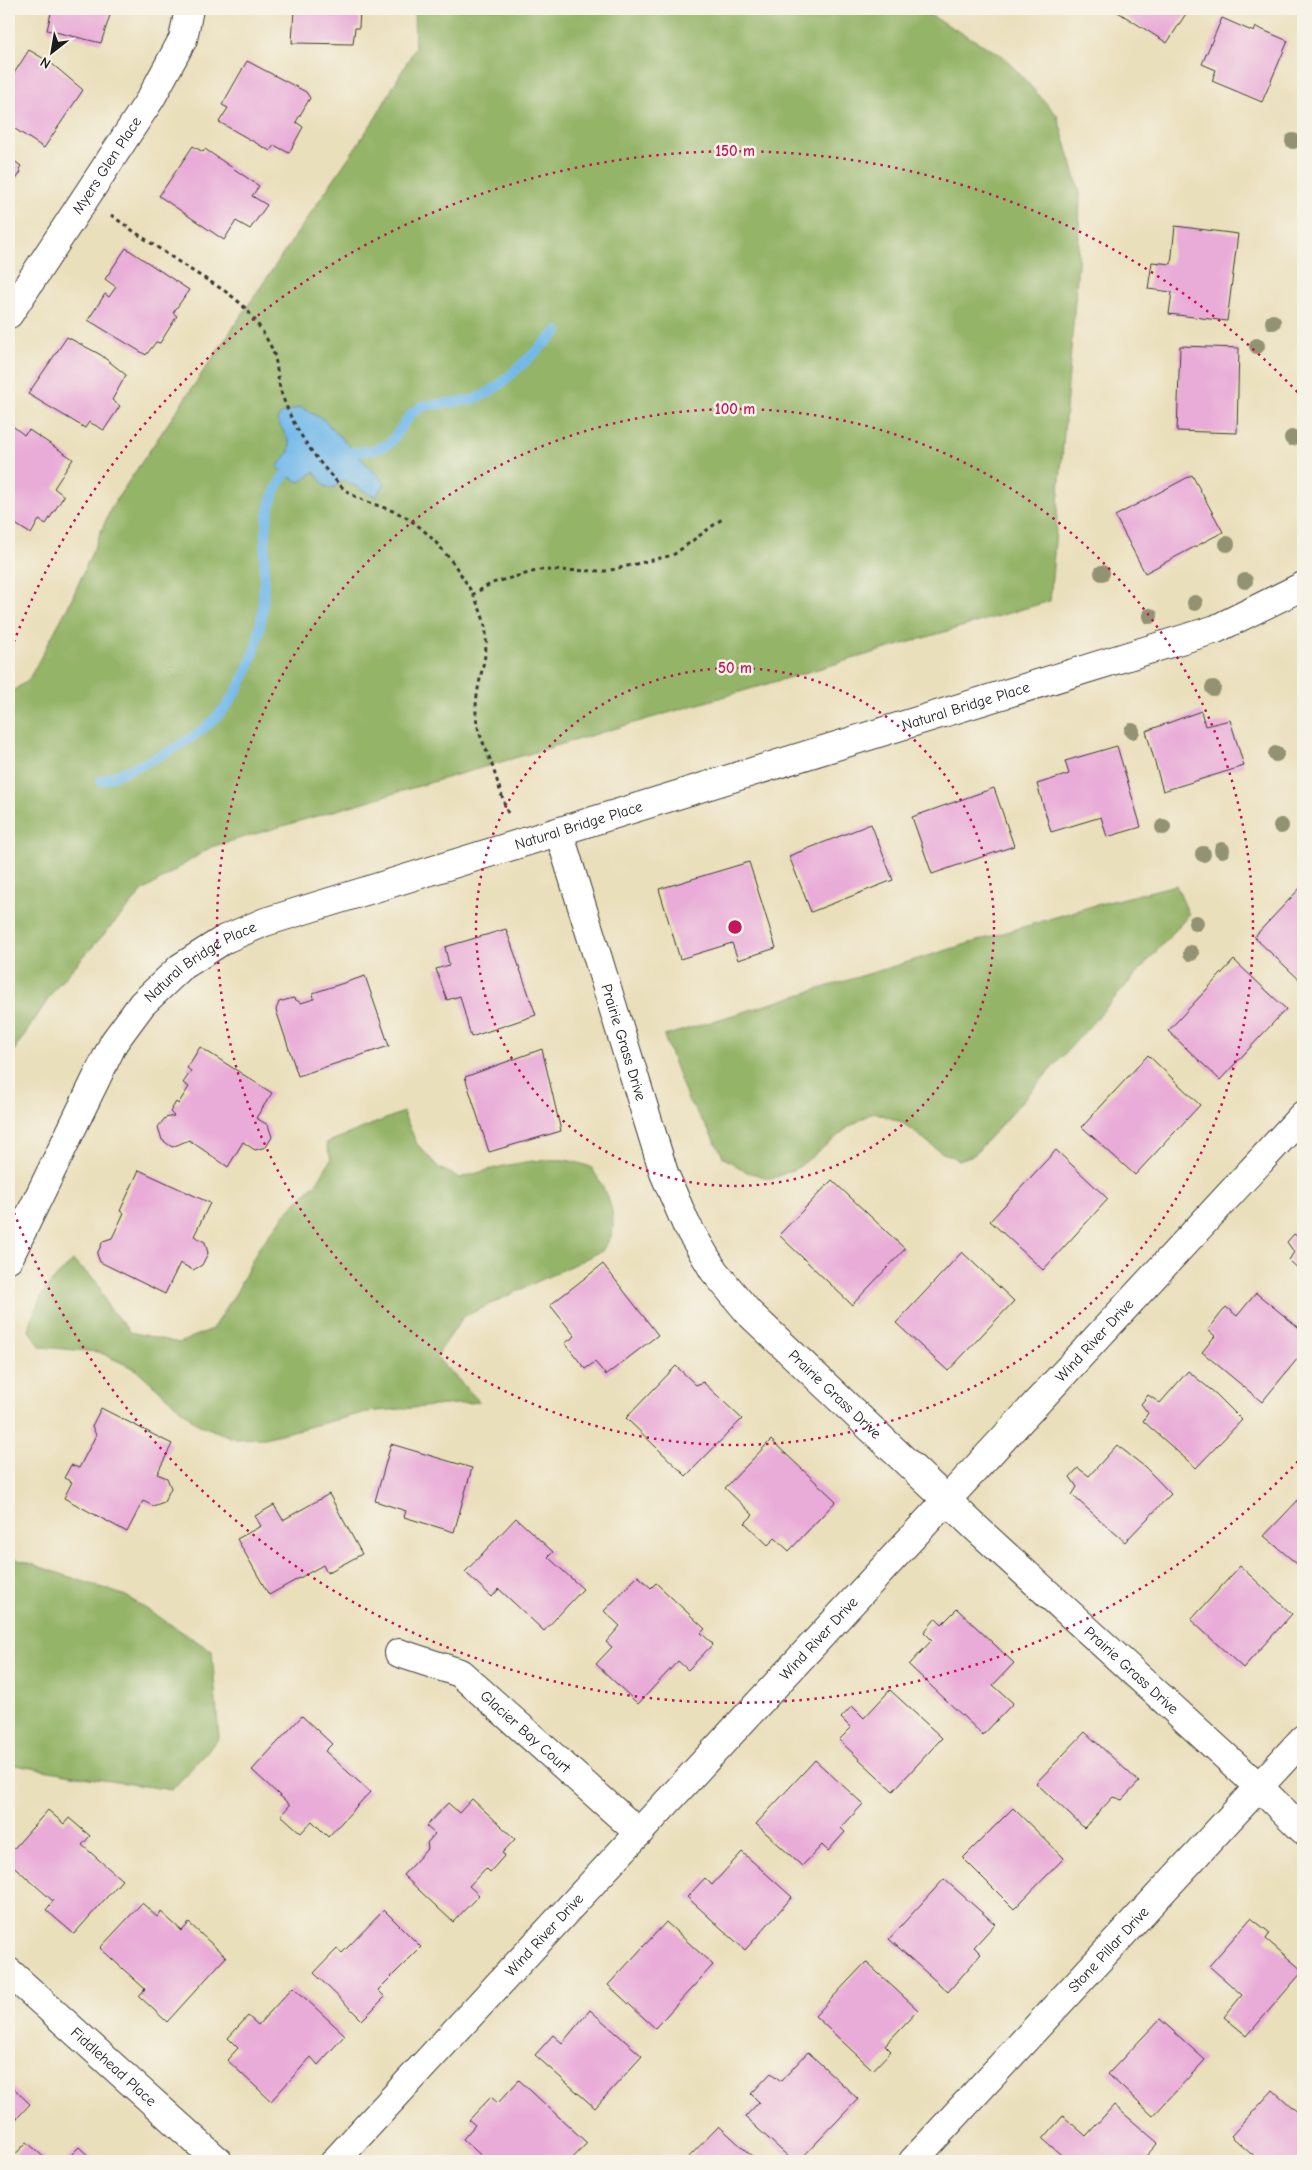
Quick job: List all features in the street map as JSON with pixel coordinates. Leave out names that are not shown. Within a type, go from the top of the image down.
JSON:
[{"type":"street","name":"Myers Glen Place","points":[[9,314],[151,98],[183,39],[189,9]]},
{"type":"street","name":"Natural Bridge Place","points":[[9,1258],[114,1042],[142,1004],[181,967],[225,939],[265,922],[1216,629],[1303,586]]},
{"type":"street","name":"Prairie Grass Drive","points":[[559,832],[664,1174],[686,1224],[714,1271],[749,1313],[946,1500],[1259,1787],[1303,1830]]},
{"type":"street","name":"Wind River Drive","points":[[335,2161],[1303,1116]]},
{"type":"street","name":"Glacier Bay Court","points":[[399,1654],[460,1673],[639,1832]]},
{"type":"street","name":"Stone Pillar Drive","points":[[913,2161],[1303,1739]]},
{"type":"street","name":"Fiddlehead Place","points":[[9,1972],[218,2161]]},
{"type":"path","points":[[109,215],[221,289],[243,306],[260,328],[274,352],[280,388],[290,411],[316,458],[339,484],[359,499],[398,513],[412,522],[454,564],[482,615],[486,637],[486,656],[476,708],[478,728],[510,822]]},
{"type":"path","points":[[472,595],[492,583],[540,570],[607,571],[673,555],[722,519]]},
{"type":"green space","points":[[414,9],[919,9],[1003,56],[1057,115],[1080,193],[1078,265],[1050,601],[211,847],[143,891],[57,986],[9,1058],[9,694],[29,679],[71,601],[112,506],[376,117],[415,48]]},
{"type":"green space","points":[[1176,885],[1189,915],[974,1155],[959,1160],[941,1152],[901,1122],[874,1112],[850,1126],[799,1167],[772,1179],[747,1172],[724,1158],[688,1100],[664,1036],[1092,906]]},
{"type":"green space","points":[[403,1112],[417,1144],[439,1168],[460,1178],[524,1162],[571,1161],[591,1167],[611,1207],[613,1215],[612,1233],[602,1251],[463,1317],[436,1357],[480,1402],[367,1412],[265,1438],[236,1439],[197,1424],[137,1370],[99,1352],[41,1347],[29,1331],[35,1309],[45,1291],[73,1261],[96,1281],[107,1305],[130,1332],[179,1343],[212,1329],[236,1293],[258,1249],[290,1208],[318,1181],[331,1159],[326,1143]]},
{"type":"green space","points":[[9,1558],[126,1596],[212,1651],[219,1738],[172,1790],[9,1764]]},
{"type":"water","points":[[300,407],[324,420],[385,483],[376,497],[344,480],[333,488],[326,487],[314,472],[300,482],[287,476],[277,467],[289,452],[290,443],[277,420],[281,414]]},
{"type":"building","points":[[52,9],[112,9],[101,43],[47,30]]},
{"type":"building","points":[[294,9],[360,9],[359,28],[355,28],[353,44],[292,43]]},
{"type":"building","points":[[1113,9],[1189,9],[1167,43]]},
{"type":"building","points":[[1222,18],[1254,32],[1256,27],[1288,41],[1262,102],[1212,81],[1216,70],[1202,64]]},
{"type":"building","points":[[29,50],[51,63],[83,90],[44,148],[9,125],[9,81]]},
{"type":"building","points":[[247,61],[306,92],[310,98],[296,122],[303,127],[289,153],[274,145],[270,151],[219,122],[228,108],[222,105]]},
{"type":"building","points":[[193,146],[203,152],[205,149],[259,186],[252,196],[267,205],[250,229],[236,221],[224,240],[159,196]]},
{"type":"building","points":[[9,157],[21,166],[19,169],[21,172],[9,190]]},
{"type":"building","points":[[1175,226],[1238,234],[1227,321],[1169,314],[1172,292],[1148,289],[1152,262],[1171,264]]},
{"type":"building","points":[[126,248],[189,290],[173,313],[177,316],[160,343],[156,342],[146,355],[88,320],[105,294],[109,297],[116,287],[105,279]]},
{"type":"building","points":[[67,337],[101,355],[126,375],[112,400],[120,406],[104,430],[89,422],[85,428],[28,394]]},
{"type":"building","points":[[1180,346],[1239,348],[1237,433],[1177,431]]},
{"type":"building","points":[[9,423],[24,435],[29,430],[73,459],[54,488],[64,496],[46,524],[39,520],[31,534],[9,520]]},
{"type":"building","points":[[1192,475],[1223,532],[1145,573],[1115,516]]},
{"type":"building","points":[[1201,711],[1205,726],[1230,720],[1244,766],[1163,791],[1146,731]]},
{"type":"building","points":[[1117,746],[1141,827],[1107,837],[1101,817],[1051,832],[1037,784],[1069,774],[1065,761]]},
{"type":"building","points":[[994,788],[1014,846],[932,874],[912,817]]},
{"type":"building","points":[[871,824],[893,880],[811,912],[789,856]]},
{"type":"building","points":[[749,862],[776,948],[738,960],[732,943],[680,959],[659,889]]},
{"type":"building","points":[[1303,885],[1303,983],[1254,937]]},
{"type":"building","points":[[506,929],[536,1015],[471,1037],[460,996],[447,1000],[436,969],[449,965],[445,947]]},
{"type":"building","points":[[1234,960],[1286,1009],[1220,1080],[1168,1031]]},
{"type":"building","points":[[365,976],[389,1046],[298,1076],[276,1010],[279,1002],[293,998],[301,1003],[314,999],[313,993]]},
{"type":"building","points":[[200,1047],[272,1093],[256,1118],[268,1125],[272,1137],[266,1147],[255,1150],[243,1142],[228,1167],[189,1140],[172,1147],[162,1140],[158,1127],[165,1118],[174,1116],[170,1112],[176,1102],[178,1104],[189,1087],[183,1083],[191,1071],[187,1068]]},
{"type":"building","points":[[542,1049],[561,1131],[489,1152],[465,1077]]},
{"type":"building","points":[[1148,1055],[1200,1105],[1135,1175],[1082,1127]]},
{"type":"building","points":[[1056,1150],[1108,1199],[1043,1270],[990,1221]]},
{"type":"building","points":[[139,1170],[210,1203],[194,1236],[205,1242],[208,1253],[202,1265],[193,1270],[180,1263],[165,1294],[100,1262],[97,1254],[103,1241],[112,1238],[124,1213],[120,1211]]},
{"type":"building","points":[[832,1180],[905,1249],[852,1305],[779,1235]]},
{"type":"building","points":[[1294,1234],[1303,1240],[1303,1273],[1289,1260],[1294,1252],[1287,1242]]},
{"type":"building","points":[[962,1252],[1014,1301],[948,1371],[896,1323]]},
{"type":"building","points":[[603,1264],[658,1335],[606,1375],[595,1362],[585,1369],[565,1343],[575,1336],[550,1305]]},
{"type":"building","points":[[1256,1293],[1303,1331],[1303,1352],[1262,1402],[1202,1352],[1215,1336],[1208,1330],[1226,1307],[1237,1316]]},
{"type":"building","points":[[676,1366],[696,1385],[703,1382],[742,1419],[686,1476],[626,1418]]},
{"type":"building","points":[[1188,1371],[1216,1394],[1242,1420],[1196,1468],[1143,1421],[1148,1413],[1141,1404],[1148,1395],[1160,1403]]},
{"type":"building","points":[[101,1408],[172,1444],[157,1474],[167,1478],[171,1488],[164,1502],[153,1506],[143,1501],[127,1532],[64,1498],[72,1482],[64,1478],[71,1465],[79,1468],[96,1435],[92,1426]]},
{"type":"building","points":[[771,1440],[836,1501],[789,1551],[775,1538],[768,1545],[745,1523],[753,1515],[725,1488]]},
{"type":"building","points":[[391,1444],[472,1468],[454,1532],[404,1517],[406,1511],[375,1501]]},
{"type":"building","points":[[1117,1445],[1145,1467],[1171,1494],[1125,1542],[1072,1495],[1077,1487],[1070,1477],[1078,1468],[1089,1476]]},
{"type":"building","points":[[329,1494],[362,1554],[327,1573],[323,1565],[269,1595],[237,1539],[261,1526],[255,1516],[274,1505],[283,1520]]},
{"type":"building","points":[[1303,1495],[1303,1569],[1264,1536]]},
{"type":"building","points":[[516,1518],[553,1552],[548,1557],[583,1589],[544,1631],[499,1589],[492,1597],[465,1572]]},
{"type":"building","points":[[1240,1566],[1292,1614],[1243,1668],[1191,1620]]},
{"type":"building","points":[[638,1576],[651,1588],[656,1583],[705,1629],[701,1633],[713,1644],[688,1670],[678,1661],[638,1704],[596,1664],[612,1647],[606,1642],[620,1626],[604,1611]]},
{"type":"building","points":[[957,1609],[1014,1663],[993,1685],[1013,1703],[983,1735],[909,1665],[932,1640],[924,1632],[936,1618],[942,1624]]},
{"type":"building","points":[[890,1690],[942,1738],[893,1791],[839,1740],[851,1728],[841,1718],[852,1706],[864,1718]]},
{"type":"building","points":[[302,1716],[332,1744],[325,1751],[370,1792],[328,1837],[312,1821],[301,1833],[281,1815],[290,1805],[252,1770]]},
{"type":"building","points":[[1085,1732],[1139,1782],[1122,1800],[1113,1797],[1084,1828],[1036,1783]]},
{"type":"building","points":[[815,1760],[863,1804],[841,1828],[845,1832],[828,1851],[822,1845],[802,1866],[756,1824]]},
{"type":"building","points":[[472,1799],[515,1839],[502,1853],[505,1855],[490,1872],[486,1868],[469,1886],[479,1895],[453,1922],[403,1875],[428,1848],[427,1843],[435,1834],[426,1826],[448,1803],[459,1813]]},
{"type":"building","points":[[1013,1808],[1064,1858],[1014,1909],[963,1858]]},
{"type":"building","points":[[48,1810],[64,1824],[69,1818],[90,1836],[82,1845],[122,1880],[74,1934],[46,1910],[53,1901],[9,1862],[9,1854]]},
{"type":"building","points":[[742,1852],[792,1897],[745,1950],[687,1897],[705,1878],[712,1885]]},
{"type":"building","points":[[944,1879],[995,1924],[974,1947],[981,1954],[948,1992],[889,1939]]},
{"type":"building","points":[[142,1903],[157,1917],[161,1912],[182,1931],[189,1923],[226,1957],[167,2022],[139,1996],[145,1989],[100,1948]]},
{"type":"building","points":[[384,1910],[421,1947],[378,1990],[385,1997],[362,2020],[314,1973],[337,1949],[342,1953]]},
{"type":"building","points":[[1251,1918],[1270,1933],[1266,1939],[1303,1971],[1247,2036],[1224,2017],[1242,1995],[1209,1966]]},
{"type":"building","points":[[666,1922],[713,1965],[655,2028],[608,1985]]},
{"type":"building","points":[[866,1962],[918,2010],[885,2045],[891,2051],[873,2070],[815,2016]]},
{"type":"building","points":[[293,1987],[345,2035],[318,2065],[311,2057],[271,2101],[227,2060],[238,2048],[228,2038],[248,2016],[258,2025]]},
{"type":"building","points":[[590,2010],[642,2056],[595,2108],[535,2055],[553,2035],[562,2043]]},
{"type":"building","points":[[1160,2019],[1205,2060],[1153,2116],[1108,2074]]},
{"type":"building","points":[[808,2052],[858,2099],[799,2161],[793,2161],[745,2117],[759,2102],[751,2094],[771,2073],[781,2081]]},
{"type":"building","points":[[519,2080],[587,2143],[570,2161],[554,2161],[551,2158],[548,2161],[487,2161],[463,2139],[475,2125],[469,2120],[491,2097],[498,2103]]},
{"type":"building","points":[[9,2084],[30,2104],[9,2127]]},
{"type":"building","points":[[1273,2090],[1303,2117],[1303,2161],[1259,2161],[1231,2136]]},
{"type":"building","points":[[1114,2105],[1158,2143],[1146,2156],[1151,2161],[1068,2161],[1043,2139],[1063,2116],[1086,2136]]},
{"type":"building","points":[[719,2126],[757,2161],[685,2161]]},
{"type":"building","points":[[27,2142],[48,2161],[9,2161]]},
{"type":"building","points":[[79,2147],[94,2161],[65,2161]]},
{"type":"waterway","points":[[343,453],[375,450],[390,443],[411,414],[423,406],[472,400],[488,393],[503,382],[558,331]]},
{"type":"waterway","points":[[101,781],[152,760],[186,741],[215,718],[234,695],[246,673],[260,626],[268,514],[273,495],[282,479],[294,466]]}]
